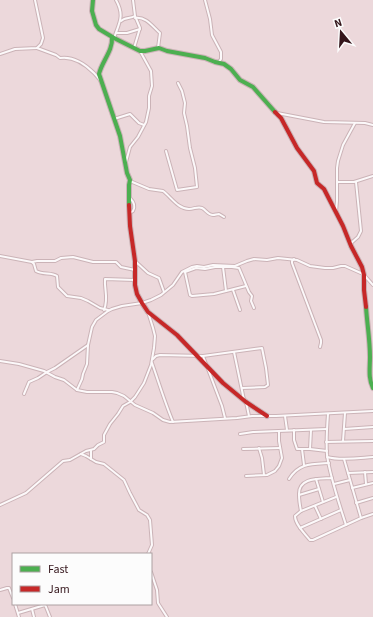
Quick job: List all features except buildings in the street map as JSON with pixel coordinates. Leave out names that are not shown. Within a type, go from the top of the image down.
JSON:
[{"type":"street","points":[[35,0],[43,38],[41,44],[37,48]]},
{"type":"street","points":[[93,0],[92,11],[96,25],[100,29],[140,51],[158,48],[205,58],[227,65],[240,80],[254,87],[283,120],[297,148],[314,171],[317,183],[324,189],[343,226],[350,244],[360,261],[364,274],[370,357],[369,370],[373,388]]},
{"type":"street","points":[[0,505],[26,493],[62,462],[70,460],[87,450],[94,449],[98,444],[104,442],[104,435],[110,424],[123,406],[134,398],[144,383],[152,361],[154,333],[148,312],[137,294],[135,280],[135,262],[130,226],[130,181],[120,136],[99,74],[100,68],[110,49],[113,37],[121,20],[121,9],[116,0]]},
{"type":"street","points":[[133,0],[135,17],[140,28],[134,48]]},
{"type":"street","points":[[205,0],[212,35],[221,52],[221,59],[218,63]]},
{"type":"street","points":[[121,20],[135,17],[145,20],[160,33],[158,48]]},
{"type":"street","points":[[116,33],[127,33],[140,28]]},
{"type":"street","points":[[0,54],[15,48],[37,48],[60,58],[67,57],[76,60],[93,72],[100,80]]},
{"type":"street","points":[[126,164],[130,147],[138,137],[144,125],[152,86],[151,71],[140,51]]},
{"type":"street","points":[[166,151],[177,190],[197,187],[184,113],[185,101],[178,83]]},
{"type":"street","points":[[277,113],[324,122],[365,123],[373,125]]},
{"type":"street","points":[[114,119],[130,114],[139,123],[144,125]]},
{"type":"street","points":[[336,213],[338,161],[343,145],[355,123]]},
{"type":"street","points":[[338,182],[356,182],[373,176]]},
{"type":"street","points":[[130,181],[149,189],[164,190],[177,204],[184,208],[203,208],[210,214],[219,214],[224,217]]},
{"type":"street","points":[[350,244],[358,237],[361,231],[356,182]]},
{"type":"street","points":[[0,256],[32,262],[55,261],[61,258],[73,257],[92,262],[116,262],[121,266],[135,270]]},
{"type":"street","points":[[32,262],[36,271],[57,276],[58,287],[66,295],[81,298],[104,310],[151,300],[173,285],[180,274],[195,267],[204,267],[213,264],[237,266],[244,261],[254,259],[294,259],[300,260],[310,266],[325,268],[345,266],[364,274],[373,285]]},
{"type":"street","points":[[294,259],[292,265],[319,335],[321,341],[320,347]]},
{"type":"street","points":[[135,262],[148,273],[159,278],[164,292]]},
{"type":"street","points":[[223,267],[226,291]]},
{"type":"street","points":[[185,272],[196,268],[239,268],[246,286],[252,296],[251,301],[254,308]]},
{"type":"street","points":[[185,272],[190,294],[192,296],[214,294],[246,286]]},
{"type":"street","points":[[179,276],[186,277]]},
{"type":"street","points":[[104,310],[107,300],[105,279],[135,280]]},
{"type":"street","points":[[233,290],[240,310]]},
{"type":"street","points":[[77,390],[88,364],[88,345],[93,324],[108,310]]},
{"type":"street","points":[[148,312],[170,329],[223,383],[245,402],[267,416]]},
{"type":"street","points":[[24,394],[30,382],[55,368],[88,345]]},
{"type":"street","points":[[152,361],[156,356],[160,355],[203,356],[262,348],[268,385],[265,387],[242,388]]},
{"type":"street","points":[[234,352],[249,416]]},
{"type":"street","points":[[203,356],[225,418]]},
{"type":"street","points":[[0,361],[19,364],[46,372],[64,380],[77,390],[87,392],[112,392],[122,395],[140,408],[163,420],[173,422],[249,416],[285,416],[373,411]]},
{"type":"street","points":[[152,361],[173,422]]},
{"type":"street","points":[[343,442],[345,413]]},
{"type":"street","points":[[328,414],[326,442],[327,457],[336,496],[346,525]]},
{"type":"street","points":[[285,416],[287,431]]},
{"type":"street","points":[[344,429],[373,427]]},
{"type":"street","points":[[240,434],[253,432],[327,429]]},
{"type":"street","points":[[294,430],[294,440],[297,449],[327,451]]},
{"type":"street","points":[[310,430],[310,449]]},
{"type":"street","points":[[246,476],[271,473],[279,466],[282,458],[279,431]]},
{"type":"street","points":[[326,442],[373,441]]},
{"type":"street","points":[[259,448],[264,475]]},
{"type":"street","points":[[243,449],[280,448]]},
{"type":"street","points":[[302,449],[304,465]]},
{"type":"street","points":[[91,450],[91,458]]},
{"type":"street","points":[[80,454],[85,455],[96,462],[104,464],[123,479],[139,510],[149,517],[151,524],[152,545],[148,553]]},
{"type":"street","points":[[327,457],[344,459],[373,457]]},
{"type":"street","points":[[344,459],[361,518]]},
{"type":"street","points":[[289,479],[294,471],[304,465],[329,463]]},
{"type":"street","points":[[365,472],[366,484]]},
{"type":"street","points":[[348,473],[373,472]]},
{"type":"street","points":[[301,511],[299,490],[304,482],[316,479],[332,478]]},
{"type":"street","points":[[316,479],[323,502]]},
{"type":"street","points":[[334,484],[350,480]]},
{"type":"street","points":[[352,488],[373,483]]},
{"type":"street","points":[[299,495],[319,489]]},
{"type":"street","points":[[336,496],[296,514],[294,518],[300,528],[311,540],[373,514]]},
{"type":"street","points":[[356,503],[373,498]]},
{"type":"street","points":[[315,506],[321,519]]},
{"type":"street","points":[[300,528],[341,510]]},
{"type":"street","points":[[152,575],[157,590],[158,603],[167,617]]},
{"type":"street","points":[[0,590],[9,588],[12,596]]},
{"type":"street","points":[[15,605],[19,617]]},
{"type":"street","points":[[18,613],[46,606],[50,617]]},
{"type":"street","points":[[32,609],[34,617]]},
{"type":"traffic: fast","points":[[93,0],[92,11],[96,25],[99,29],[140,51],[159,48],[167,51],[205,58],[224,64],[231,69],[240,80],[253,87],[275,112]]},
{"type":"traffic: fast","points":[[112,37],[111,47],[99,74],[120,136],[127,173],[130,180],[129,205]]},
{"type":"traffic: fast","points":[[366,307],[370,351],[370,377],[373,388]]},
{"type":"traffic: jam","points":[[275,112],[281,118],[297,148],[314,171],[317,183],[324,189],[343,226],[362,267],[366,307]]},
{"type":"traffic: jam","points":[[129,205],[130,226],[135,261],[135,285],[137,294],[142,303],[148,312],[177,335],[223,383],[246,402],[267,416]]}]
